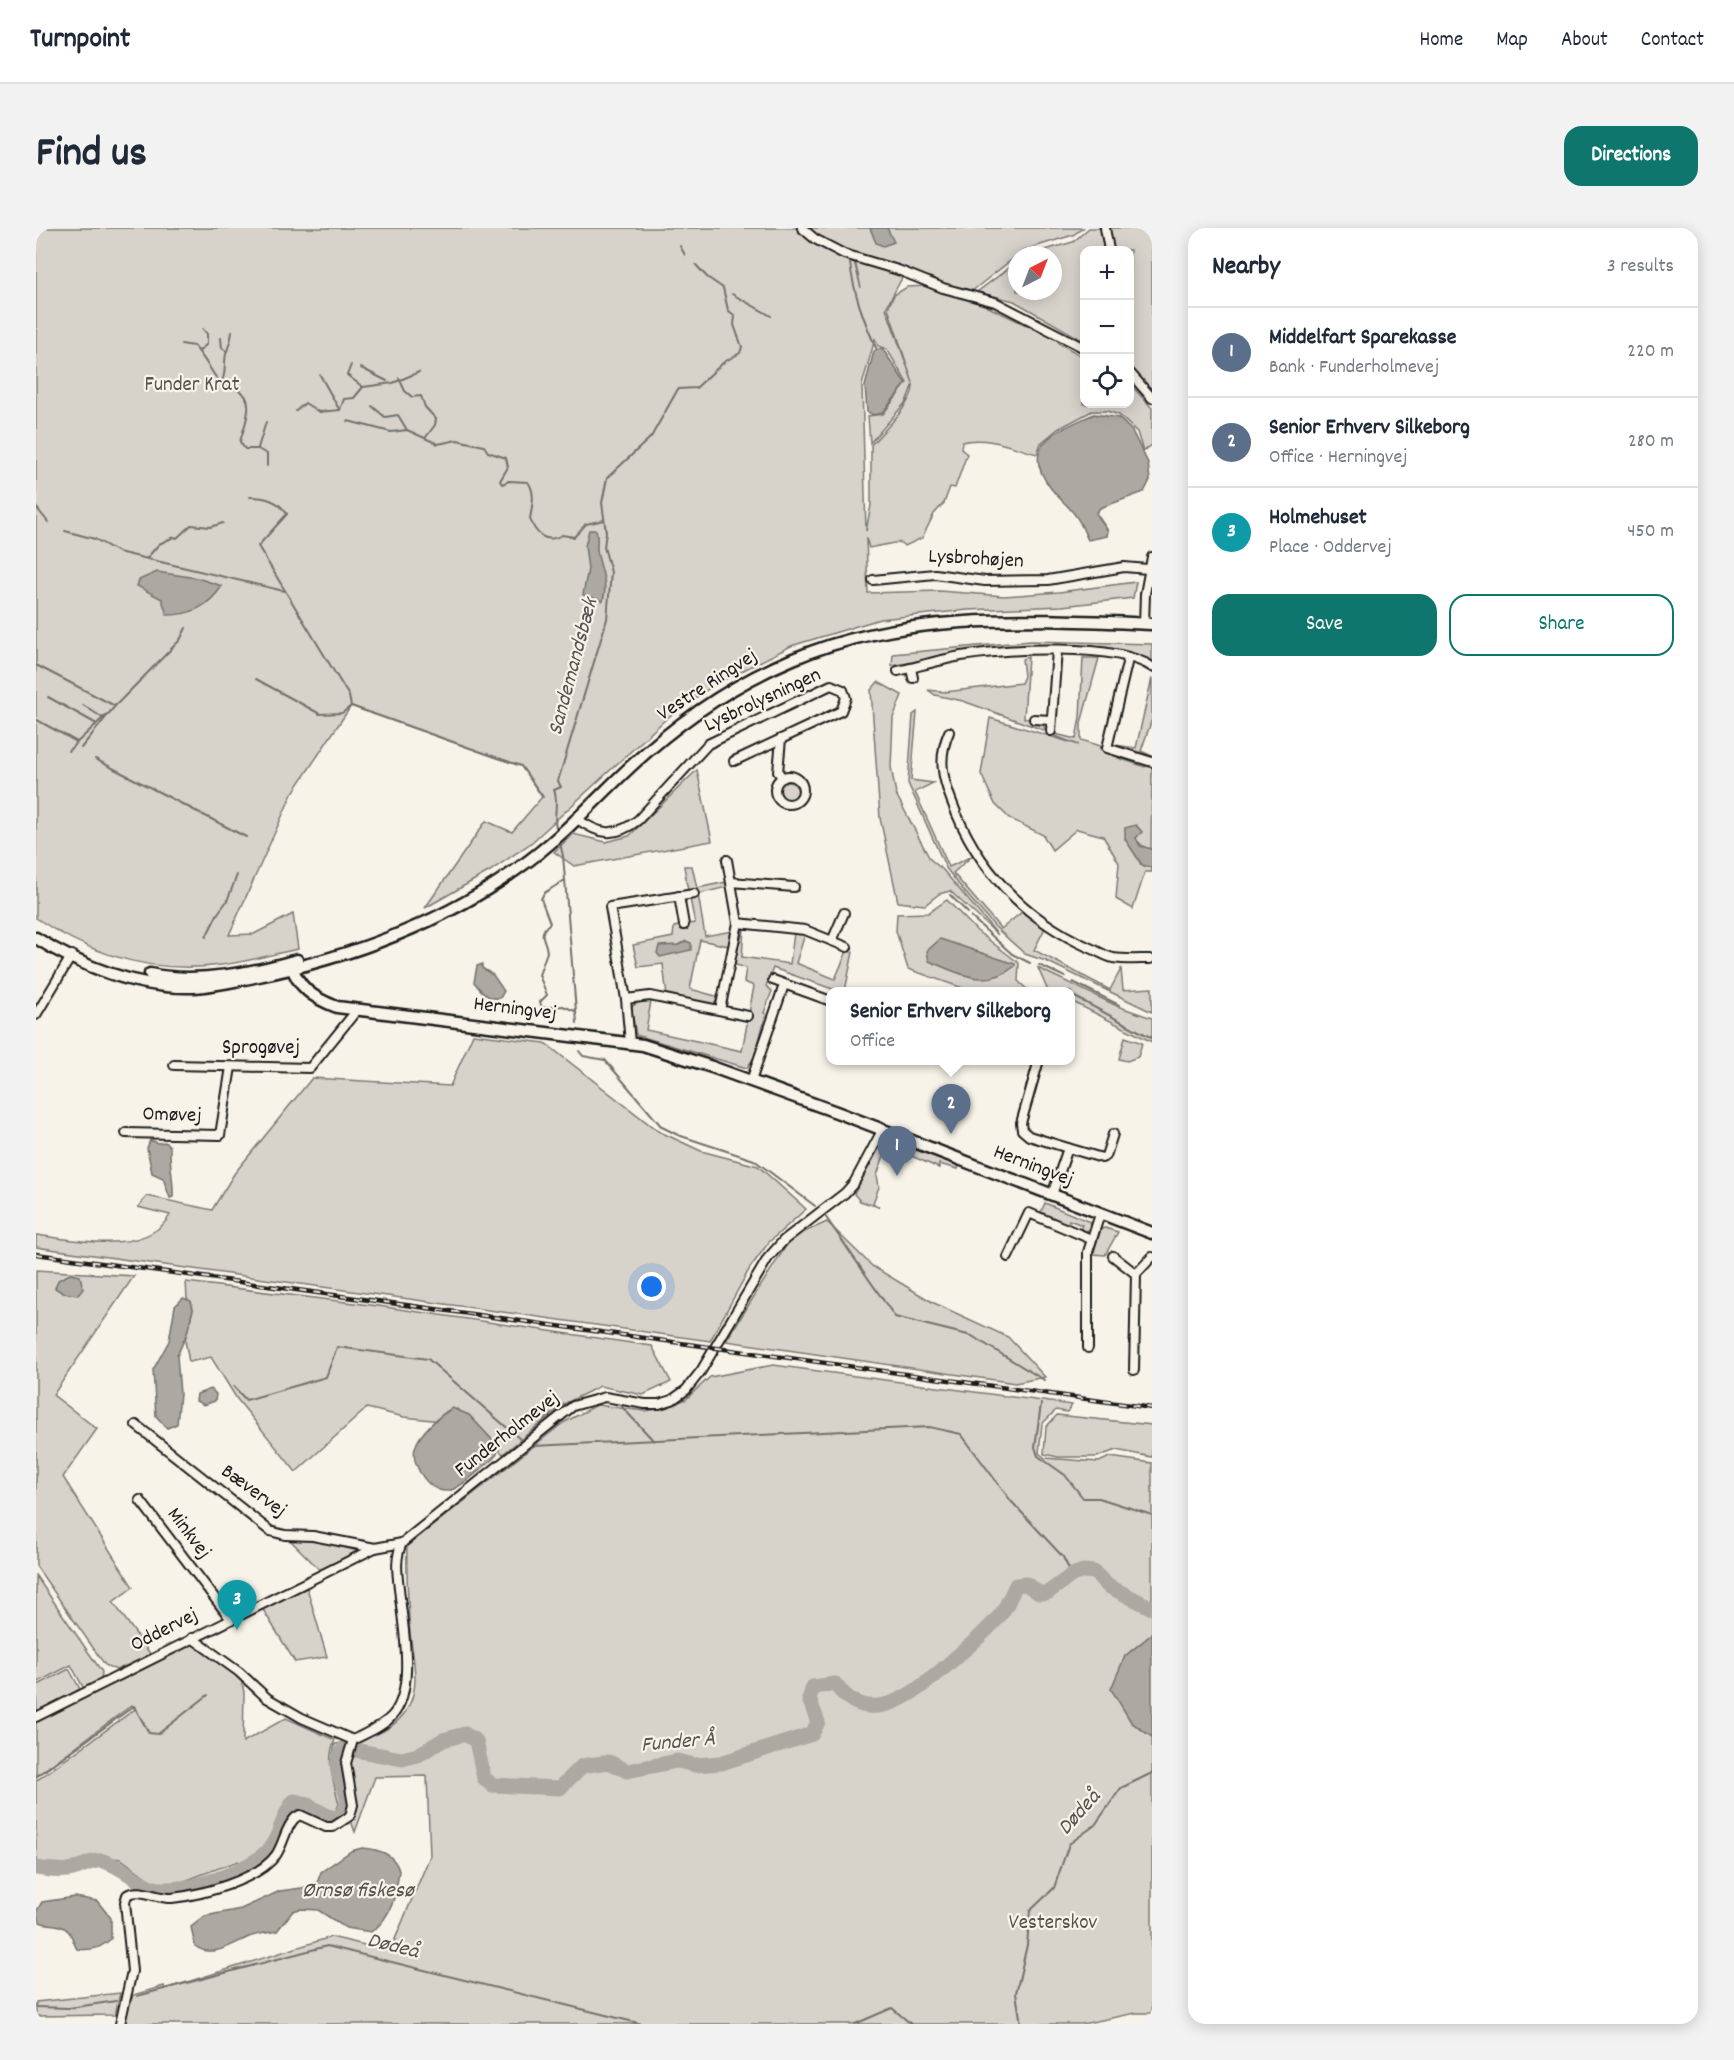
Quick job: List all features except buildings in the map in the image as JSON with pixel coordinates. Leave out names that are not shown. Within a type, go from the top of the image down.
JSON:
[{"type":"main road","name":"Vestre Ringvej","points":[[71,956],[163,977],[210,977],[291,966],[382,939],[422,923],[481,893],[521,867],[669,733],[738,685],[794,658],[880,632],[928,624],[980,621],[1148,624]]},
{"type":"main road","points":[[36,930],[71,956]]},
{"type":"main road","points":[[36,938],[71,956]]},
{"type":"main road","name":"Herningvej","points":[[291,966],[303,988],[318,999],[337,1007],[630,1043],[751,1081],[1152,1233]]},
{"type":"street","points":[[802,228],[815,239],[844,254],[898,270],[943,288],[995,302],[1080,346]]},
{"type":"street","points":[[1105,228],[1108,246]]},
{"type":"street","points":[[1134,378],[1152,398]]},
{"type":"street","points":[[1148,624],[1148,569],[1152,558]]},
{"type":"street","name":"Lysbrohøjen","points":[[873,579],[935,574],[985,581],[1048,580],[1124,567],[1148,569]]},
{"type":"street","points":[[1051,731],[1057,650]]},
{"type":"street","points":[[898,671],[962,656],[1057,650],[1104,652],[1152,667]]},
{"type":"street","points":[[1128,659],[1107,748],[1152,762]]},
{"type":"street","points":[[911,668],[913,678]]},
{"type":"street","name":"Lysbrolysningen","points":[[576,818],[603,833],[616,833],[627,828],[638,820],[708,744],[831,685],[843,690],[846,698],[842,711],[734,760]]},
{"type":"street","points":[[1034,719],[1052,720]]},
{"type":"street","points":[[949,732],[942,747],[941,760],[946,786],[958,818],[975,852],[994,878],[1018,902],[1071,939],[1113,958],[1151,957]]},
{"type":"street","name":"Lysbrolysningen","points":[[782,739],[778,772],[783,777]]},
{"type":"street","points":[[720,1010],[738,922],[727,860]]},
{"type":"street","points":[[731,882],[794,886]]},
{"type":"street","points":[[630,1043],[627,999],[610,907],[694,894]]},
{"type":"street","points":[[679,896],[684,925]]},
{"type":"street","points":[[832,941],[844,914]]},
{"type":"street","points":[[738,922],[805,930],[847,947]]},
{"type":"street","points":[[37,1012],[71,956]]},
{"type":"street","points":[[773,980],[826,999]]},
{"type":"street","points":[[751,1081],[784,985]]},
{"type":"street","points":[[627,999],[650,996],[748,1017]]},
{"type":"street","name":"Sprogøvej","points":[[174,1065],[310,1068],[357,1010]]},
{"type":"street","points":[[1038,1065],[1021,1123],[1022,1130],[1029,1136],[1102,1158],[1106,1156],[1113,1134]]},
{"type":"street","name":"Omøvej","points":[[126,1133],[220,1136],[231,1067]]},
{"type":"street","name":"Funderholmevej","points":[[402,1543],[573,1406],[605,1396],[645,1404],[658,1404],[672,1400],[686,1390],[701,1371],[768,1258],[780,1244],[854,1183],[883,1130]]},
{"type":"street","points":[[1052,1195],[1068,1148]]},
{"type":"street","points":[[1008,1257],[1029,1213],[1091,1239]]},
{"type":"street","points":[[1088,1348],[1088,1252],[1100,1214]]},
{"type":"street","points":[[1113,1256],[1136,1274]]},
{"type":"street","points":[[1134,1370],[1136,1274],[1152,1257]]},
{"type":"street","name":"Bævervej","points":[[136,1425],[270,1531],[285,1535],[313,1536],[375,1548],[402,1543]]},
{"type":"street","name":"Minkvej","points":[[140,1500],[230,1618]]},
{"type":"street","points":[[120,2024],[132,1974],[125,1902],[128,1894],[137,1891],[157,1898],[172,1898],[196,1894],[248,1877],[268,1865],[295,1818],[300,1815],[326,1827],[341,1824],[350,1816],[353,1805],[346,1763],[353,1740],[384,1724],[393,1715],[405,1690],[406,1668],[396,1560],[402,1543]]},
{"type":"street","name":"Oddervej","points":[[36,1717],[230,1618],[375,1548]]},
{"type":"street","points":[[192,1638],[239,1672],[267,1698],[302,1718],[353,1740]]},
{"type":"green space","name":"Funder Krat","points":[[36,228],[1083,228],[1073,235],[1037,246],[1008,246],[1008,263],[967,295],[881,262],[855,261],[903,276],[886,308],[913,383],[888,308],[894,295],[907,287],[927,286],[984,305],[1054,336],[1060,344],[1080,355],[1080,408],[1134,408],[1134,388],[1152,408],[1152,445],[1143,451],[1137,432],[1119,415],[1107,411],[1092,411],[1058,429],[1041,443],[1037,454],[990,441],[962,442],[961,449],[967,454],[955,488],[950,487],[944,503],[934,514],[922,538],[905,546],[899,542],[869,548],[866,538],[868,593],[939,591],[1004,596],[1059,592],[1136,582],[1133,598],[1062,606],[968,610],[880,619],[791,646],[714,685],[667,718],[531,843],[490,871],[425,908],[486,821],[512,832],[542,797],[521,766],[351,706],[292,794],[229,935],[254,934],[293,914],[298,949],[221,965],[172,967],[124,959],[101,952],[36,918]],"holes":[[[875,339],[878,346],[887,349],[907,383],[883,414],[868,416],[870,443],[906,402],[913,384],[904,408],[871,445],[871,505],[866,531],[862,385]]]},
{"type":"green space","points":[[1089,228],[1101,228],[1103,246],[1080,246],[1080,339],[1010,300],[1062,300],[1062,246],[1059,246],[1073,242]]},
{"type":"green space","points":[[1105,228],[1152,228],[1152,398],[1134,376],[1134,246],[1108,246]]},
{"type":"green space","points":[[1008,269],[1008,300],[977,292]]},
{"type":"green space","points":[[1031,641],[1152,644],[1152,661],[1103,649],[1083,647],[961,653],[892,666],[893,654]]},
{"type":"green space","points":[[1028,657],[1024,718],[1032,720],[1032,724],[1043,725],[1046,731],[963,701],[935,695],[928,690],[945,692],[1021,683],[1024,676],[1022,659]]},
{"type":"green space","points":[[1083,658],[1099,658],[1081,723],[1081,740],[1101,746],[1100,749],[1118,755],[1118,758],[1152,767],[1151,851],[1140,844],[1125,828],[1141,865],[1152,868],[1152,872],[1145,872],[1133,909],[1116,899],[1119,863],[1103,836],[1077,829],[1052,850],[1043,835],[1009,818],[995,804],[981,774],[990,718],[1079,745],[1055,736],[1055,734],[1076,739],[1080,717]]},
{"type":"green space","points":[[1152,678],[1152,719],[1141,751],[1152,758],[1115,745],[1136,748]]},
{"type":"green space","points":[[878,682],[902,695],[893,718],[891,767],[896,794],[930,859],[943,870],[998,935],[950,891],[939,894],[925,905],[898,902],[880,818],[871,690]]},
{"type":"green space","points":[[917,712],[911,780],[933,783],[915,792],[949,867],[972,856],[953,873],[1001,929],[1022,912],[1045,928],[1034,950],[1110,990],[1121,969],[1123,990],[1152,988],[1152,1012],[1046,961],[1025,954],[995,927],[963,890],[946,868],[908,783],[913,715]]},
{"type":"green space","points":[[697,770],[712,841],[574,866],[554,852],[573,834],[606,842],[629,836]]},
{"type":"green space","points":[[788,782],[795,785],[798,792],[795,799],[788,802],[781,799],[778,792],[781,785]]},
{"type":"green space","points":[[684,866],[692,866],[697,888],[727,882],[727,887],[698,894],[705,936],[733,931],[729,946],[700,940],[690,989],[719,997],[713,1005],[667,996],[663,964],[638,967],[633,945],[673,937],[674,927],[695,923],[690,899],[695,897],[694,890],[688,891]]},
{"type":"green space","points":[[947,900],[977,931],[1019,963],[1018,981],[1025,987],[960,987],[908,969],[896,931],[897,914],[928,913]]},
{"type":"green space","points":[[744,928],[742,957],[790,964],[794,933],[805,934],[796,963],[835,979],[847,951],[853,952],[846,987],[827,987],[773,968],[766,986],[772,991],[764,1013],[766,1014],[755,1056],[747,1068],[636,1035],[631,1007],[639,1002],[651,1001],[646,1030],[742,1051],[754,986],[744,982],[746,968],[733,964]]},
{"type":"green space","points":[[1038,968],[1117,1006],[1152,1018],[1152,1042],[1075,1003],[1075,987],[1046,987]]},
{"type":"green space","points":[[473,1034],[545,1043],[658,1131],[701,1151],[758,1166],[806,1209],[769,1242],[750,1268],[710,1341],[36,1247],[36,1235],[89,1242],[128,1241],[145,1236],[159,1228],[170,1215],[138,1207],[147,1196],[212,1210],[234,1174],[312,1078],[450,1086]]},
{"type":"green space","points":[[1125,1037],[1142,1043],[1138,1057],[1127,1061],[1119,1059]]},
{"type":"green space","points":[[888,1139],[897,1144],[888,1145],[877,1175],[879,1187],[873,1203],[879,1207],[860,1201],[854,1194],[882,1143]]},
{"type":"green space","points":[[905,1146],[959,1166],[958,1169],[939,1164],[939,1168],[902,1152]]},
{"type":"green space","points":[[1045,1203],[1090,1222],[1092,1228],[1084,1232],[1080,1230],[1082,1225],[1069,1220],[1067,1225],[1040,1214]]},
{"type":"green space","points":[[827,1222],[872,1266],[934,1303],[1008,1337],[1045,1377],[1015,1383],[726,1341],[791,1238]]},
{"type":"green space","points":[[1101,1229],[1118,1232],[1105,1255],[1093,1254]]},
{"type":"green space","points":[[36,1270],[134,1276],[53,1395],[97,1429],[63,1477],[133,1587],[113,1602],[151,1655],[116,1670],[105,1665],[36,1566]]},
{"type":"green space","points":[[186,1282],[378,1306],[652,1346],[671,1382],[643,1395],[600,1386],[564,1404],[503,1454],[457,1409],[441,1421],[404,1417],[367,1408],[296,1472],[237,1399],[211,1357],[189,1362],[185,1340],[193,1309],[187,1298]]},
{"type":"green space","name":"Vesterskov","points":[[773,1365],[1072,1405],[1067,1412],[1056,1410],[1042,1424],[1039,1453],[1045,1458],[1099,1462],[1110,1457],[1152,1463],[1152,1634],[1125,1656],[1131,1722],[1152,1737],[1152,2013],[1136,2013],[1082,2024],[123,2024],[133,1995],[164,1986],[165,1989],[331,1937],[390,1951],[430,1856],[427,1776],[375,1777],[355,1832],[331,1764],[335,1744],[364,1739],[389,1728],[408,1708],[413,1695],[415,1673],[410,1633],[407,1546],[563,1423],[597,1405],[645,1411],[665,1408],[686,1399],[710,1377]]},
{"type":"green space","points":[[1057,1415],[1152,1425],[1152,1457],[1116,1450],[1097,1457],[1058,1457],[1044,1454],[1046,1427]]},
{"type":"green space","points":[[289,1539],[323,1542],[358,1551],[320,1570]]},
{"type":"green space","points":[[36,1576],[102,1672],[101,1679],[84,1689],[71,1665],[36,1683]]},
{"type":"green space","points":[[307,1588],[327,1657],[295,1662],[262,1608]]},
{"type":"green space","points":[[191,1642],[240,1675],[244,1692],[243,1742],[286,1718],[335,1740],[331,1764],[339,1804],[334,1814],[324,1812],[307,1797],[290,1799],[282,1809],[270,1845],[243,1866],[238,1861],[168,1887],[157,1885],[121,1859],[93,1856],[72,1864],[36,1863],[36,1781],[135,1709],[132,1705],[36,1776],[36,1722],[94,1689]]},
{"type":"green space","points":[[69,1669],[80,1689],[37,1712],[36,1686]]},
{"type":"green space","points":[[120,1993],[115,2015],[36,2016],[36,2002]]},
{"type":"water","points":[[870,228],[887,228],[894,242],[883,246],[876,243]]},
{"type":"water","points":[[882,348],[906,384],[882,413],[874,415],[867,412],[865,386],[874,351]]},
{"type":"water","points":[[1094,414],[1119,418],[1132,431],[1148,463],[1150,480],[1144,492],[1100,508],[1096,513],[1108,531],[1107,536],[1088,540],[1077,518],[1050,487],[1041,472],[1038,459],[1040,449],[1047,440],[1068,426]]},
{"type":"water","points":[[589,530],[597,532],[598,556],[605,587],[603,601],[583,595],[588,569],[585,546]]},
{"type":"water","points":[[157,572],[197,578],[222,586],[211,599],[198,608],[167,615],[162,599],[137,586],[139,580]]},
{"type":"water","points":[[1136,825],[1142,832],[1136,838],[1140,846],[1152,849],[1152,868],[1142,865],[1125,839],[1125,828]]},
{"type":"water","points":[[940,939],[1015,964],[1015,966],[993,977],[972,977],[961,974],[929,961],[927,951]]},
{"type":"water","points":[[686,941],[691,943],[691,950],[660,957],[657,953],[659,946],[679,945]]},
{"type":"water","points":[[482,964],[482,968],[493,975],[504,991],[500,998],[488,996],[474,982],[477,966]]},
{"type":"water","points":[[150,1140],[158,1143],[165,1142],[170,1146],[173,1197],[170,1198],[163,1178],[152,1173],[147,1148]]},
{"type":"water","points":[[70,1274],[80,1276],[83,1289],[78,1295],[63,1293],[55,1288],[58,1280]]},
{"type":"water","points":[[183,1298],[191,1301],[193,1309],[187,1333],[177,1356],[180,1394],[177,1424],[167,1428],[156,1416],[153,1370],[169,1341],[175,1306]]},
{"type":"water","points":[[211,1389],[216,1394],[215,1401],[204,1405],[196,1401],[197,1394]]},
{"type":"water","points":[[452,1408],[469,1415],[499,1447],[492,1460],[462,1484],[444,1491],[430,1485],[424,1478],[414,1455],[417,1442],[425,1431]]},
{"type":"water","points":[[1152,1634],[1152,1737],[1131,1722],[1111,1689],[1125,1656]]},
{"type":"water","name":"Ørnsø fiskesø","points":[[362,1848],[390,1857],[399,1871],[392,1905],[384,1920],[371,1932],[346,1928],[318,1910],[300,1909],[293,1911],[277,1931],[252,1936],[215,1951],[202,1950],[195,1946],[191,1927],[205,1916],[241,1909],[280,1891],[316,1886],[321,1872],[351,1851]]},
{"type":"water","points":[[75,1897],[97,1901],[111,1918],[111,1939],[100,1947],[88,1950],[77,1949],[65,1928],[40,1922],[36,1912],[42,1902]]},
{"type":"waterway","points":[[680,246],[685,255]]},
{"type":"waterway","points":[[850,263],[860,308],[877,350]]},
{"type":"waterway","name":"Sandemandsbæk","points":[[556,828],[554,790],[561,787],[558,781],[607,619],[611,572],[604,547],[606,532],[602,503],[607,478],[651,437],[678,389],[696,388],[724,362],[740,353],[742,347],[734,325],[735,316],[728,310],[723,288],[707,277],[696,265]]},
{"type":"waterway","points":[[732,294],[771,316]]},
{"type":"waterway","points":[[199,351],[207,344],[207,334],[203,329]]},
{"type":"waterway","points":[[222,381],[232,332]]},
{"type":"waterway","points":[[221,338],[222,348],[226,351]]},
{"type":"waterway","points":[[181,344],[194,346],[217,379],[244,394],[248,414],[240,442],[245,449],[258,449],[267,454],[267,466]]},
{"type":"waterway","points":[[351,365],[347,375],[363,387]]},
{"type":"waterway","points":[[361,368],[387,381]]},
{"type":"waterway","points":[[296,411],[305,403],[319,412],[340,410],[344,399],[354,398],[363,387],[393,383],[419,372]]},
{"type":"waterway","points":[[320,375],[339,409]]},
{"type":"waterway","points":[[399,378],[405,391],[412,397],[421,396],[425,407],[436,419],[435,425],[426,437]]},
{"type":"waterway","points":[[372,406],[385,417],[398,415],[407,430]]},
{"type":"waterway","points":[[348,421],[391,432],[407,430],[438,444],[457,440],[484,446],[488,452],[506,458],[508,467],[500,481],[502,484],[509,481],[528,482],[533,495],[530,519],[535,530],[546,538],[551,539],[562,535],[574,537],[586,524],[604,520]]},
{"type":"waterway","points":[[258,448],[266,422]]},
{"type":"waterway","points":[[250,497],[271,500],[280,505],[287,514],[258,546],[349,696],[351,706],[521,766],[543,797]]},
{"type":"waterway","points":[[36,507],[48,522]]},
{"type":"waterway","points":[[147,558],[159,544],[174,537],[177,538],[191,525],[210,527],[223,523]]},
{"type":"waterway","points":[[65,531],[95,539],[118,552],[284,591]]},
{"type":"waterway","points":[[81,748],[115,706],[180,640],[186,628]]},
{"type":"waterway","points":[[36,665],[115,706]]},
{"type":"waterway","points":[[256,679],[320,714],[342,713],[351,706]]},
{"type":"waterway","points":[[48,697],[95,723]]},
{"type":"waterway","points":[[83,705],[103,718]]},
{"type":"waterway","points":[[68,751],[107,714]]},
{"type":"waterway","points":[[37,720],[77,742]]},
{"type":"waterway","points":[[95,759],[246,837]]},
{"type":"waterway","points":[[560,843],[577,1023]]},
{"type":"waterway","points":[[206,937],[227,901],[237,875]]},
{"type":"waterway","points":[[565,880],[544,893],[541,899],[550,923],[543,931],[547,952],[539,975],[547,995],[540,1002],[542,1008],[563,1006],[575,1011]]},
{"type":"waterway","points":[[950,895],[968,913]]},
{"type":"waterway","points":[[971,917],[1012,954],[1030,963]]},
{"type":"waterway","points":[[1039,965],[1065,977]]},
{"type":"waterway","points":[[1073,982],[1119,1005]]},
{"type":"waterway","points":[[1075,997],[1152,1038]]},
{"type":"waterway","points":[[579,1051],[583,1056],[605,1060],[662,1127],[678,1135],[754,1160],[815,1206]]},
{"type":"waterway","points":[[825,1216],[895,1317],[972,1336],[1044,1380]]},
{"type":"waterway","points":[[234,1387],[246,1400],[326,1377],[337,1347],[428,1359],[520,1439]]},
{"type":"waterway","points":[[1041,1404],[1035,1447],[1038,1456],[1065,1475],[1083,1498],[1099,1498],[1152,1515]]},
{"type":"waterway","points":[[622,1407],[654,1441]]},
{"type":"waterway","points":[[533,1446],[929,1427],[961,1434],[1011,1501],[1063,1557],[1072,1575]]},
{"type":"waterway","name":"Funder Å","points":[[36,1868],[64,1871],[94,1861],[103,1861],[149,1886],[167,1889],[199,1884],[232,1873],[260,1858],[269,1849],[294,1801],[337,1819],[344,1812],[347,1798],[338,1769],[338,1761],[344,1748],[402,1759],[418,1755],[443,1740],[465,1734],[476,1741],[484,1778],[492,1785],[560,1788],[582,1766],[609,1762],[627,1771],[677,1761],[695,1765],[721,1763],[812,1734],[818,1722],[809,1699],[813,1687],[835,1684],[849,1698],[864,1705],[880,1706],[912,1693],[979,1638],[1003,1611],[1016,1585],[1026,1584],[1039,1593],[1047,1593],[1072,1575],[1083,1571],[1094,1572],[1108,1586],[1152,1608]]},
{"type":"waterway","points":[[36,1777],[134,1706],[149,1733],[158,1734],[208,1695]]},
{"type":"waterway","name":"Dødeå","points":[[1021,2024],[1016,1993],[1027,1945],[1030,1911],[1054,1888],[1069,1844],[1095,1825],[1121,1788],[1152,1773]]},
{"type":"waterway","name":"Dødeå","points":[[137,1996],[327,1946],[642,2024]]},
{"type":"waterway","name":"Dødeå","points":[[36,2007],[69,2008],[116,2001]]},
{"type":"waterway","name":"Dødeå","points":[[855,2024],[892,2008],[911,2024]]},
{"type":"railway","points":[[36,1254],[1152,1408]]},
{"type":"place","name":"Senior Erhverv Silkeborg","points":[[951,1134]]},
{"type":"place","name":"Middelfart Sparekasse","points":[[897,1176]]},
{"type":"place","name":"Holmehuset","points":[[237,1630]]}]
